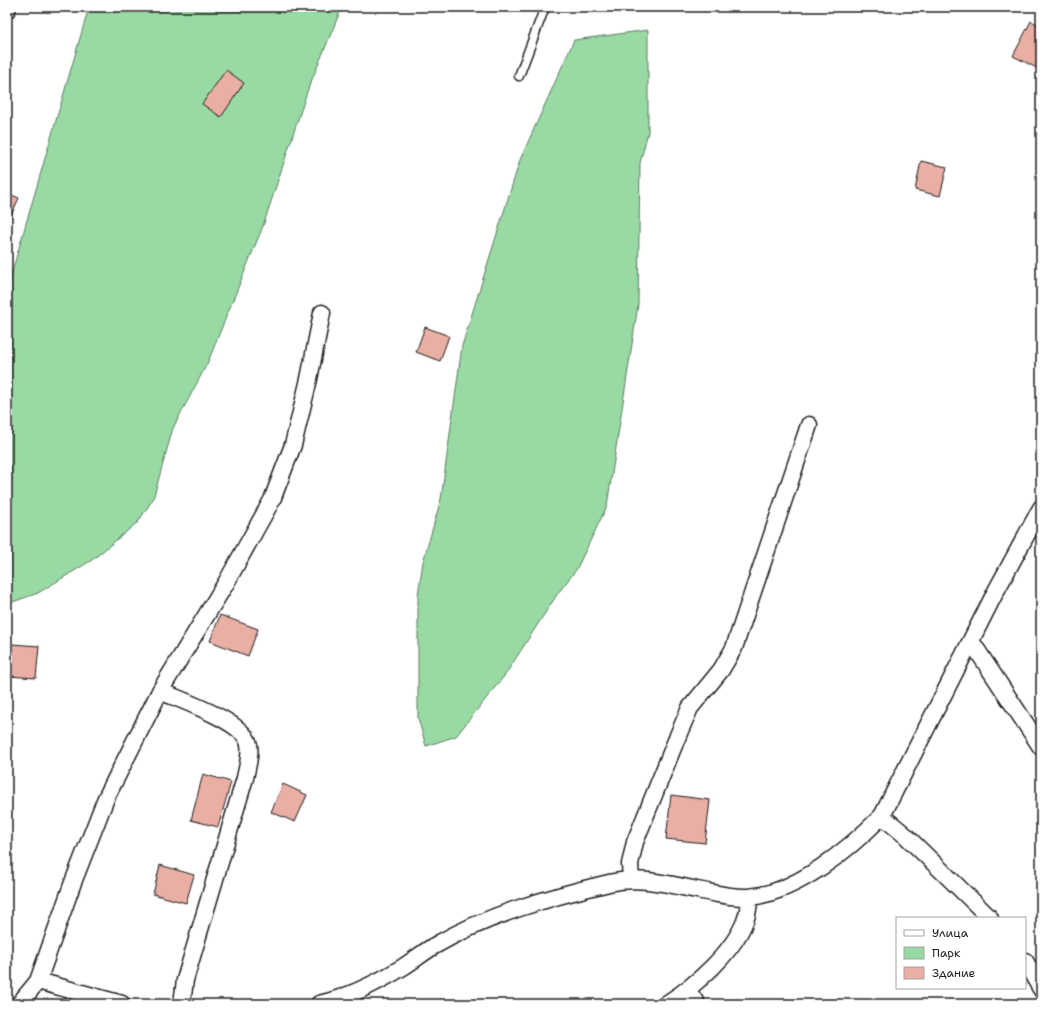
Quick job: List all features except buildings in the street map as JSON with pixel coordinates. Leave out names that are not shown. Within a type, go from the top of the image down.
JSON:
[{"type":"street","points":[[19,1004],[38,981],[72,885],[106,798],[160,691],[226,582],[272,500],[293,445],[309,380],[322,313]]},
{"type":"street","points":[[631,880],[630,864],[635,842],[690,708],[721,670],[734,648],[810,425]]},
{"type":"street","points":[[319,1004],[340,999],[369,986],[403,967],[434,946],[507,913],[572,893],[610,883],[631,880],[651,881],[727,896],[750,897],[771,892],[797,881],[824,866],[862,836],[882,816],[1041,508]]},
{"type":"street","points":[[971,642],[1041,747]]},
{"type":"street","points":[[160,691],[229,721],[242,730],[249,743],[249,758],[245,778],[185,980],[182,1004]]},
{"type":"street","points":[[882,816],[905,835],[989,917]]},
{"type":"street","points":[[666,1004],[688,990],[721,958],[738,933],[746,916],[750,897]]},
{"type":"street","points":[[1026,963],[1041,989]]},
{"type":"street","points":[[38,981],[122,1004]]},
{"type":"street","points":[[688,990],[697,1004]]},
{"type":"lane","points":[[519,76],[545,7]]},
{"type":"green space","points":[[89,7],[342,7],[308,89],[263,226],[207,364],[173,428],[153,499],[138,522],[92,560],[38,593],[7,604],[7,289]]},
{"type":"green space","points":[[648,30],[648,132],[640,163],[638,305],[607,506],[576,570],[558,593],[505,675],[456,736],[426,746],[418,718],[418,595],[423,562],[441,499],[462,346],[520,160],[574,40]]}]
